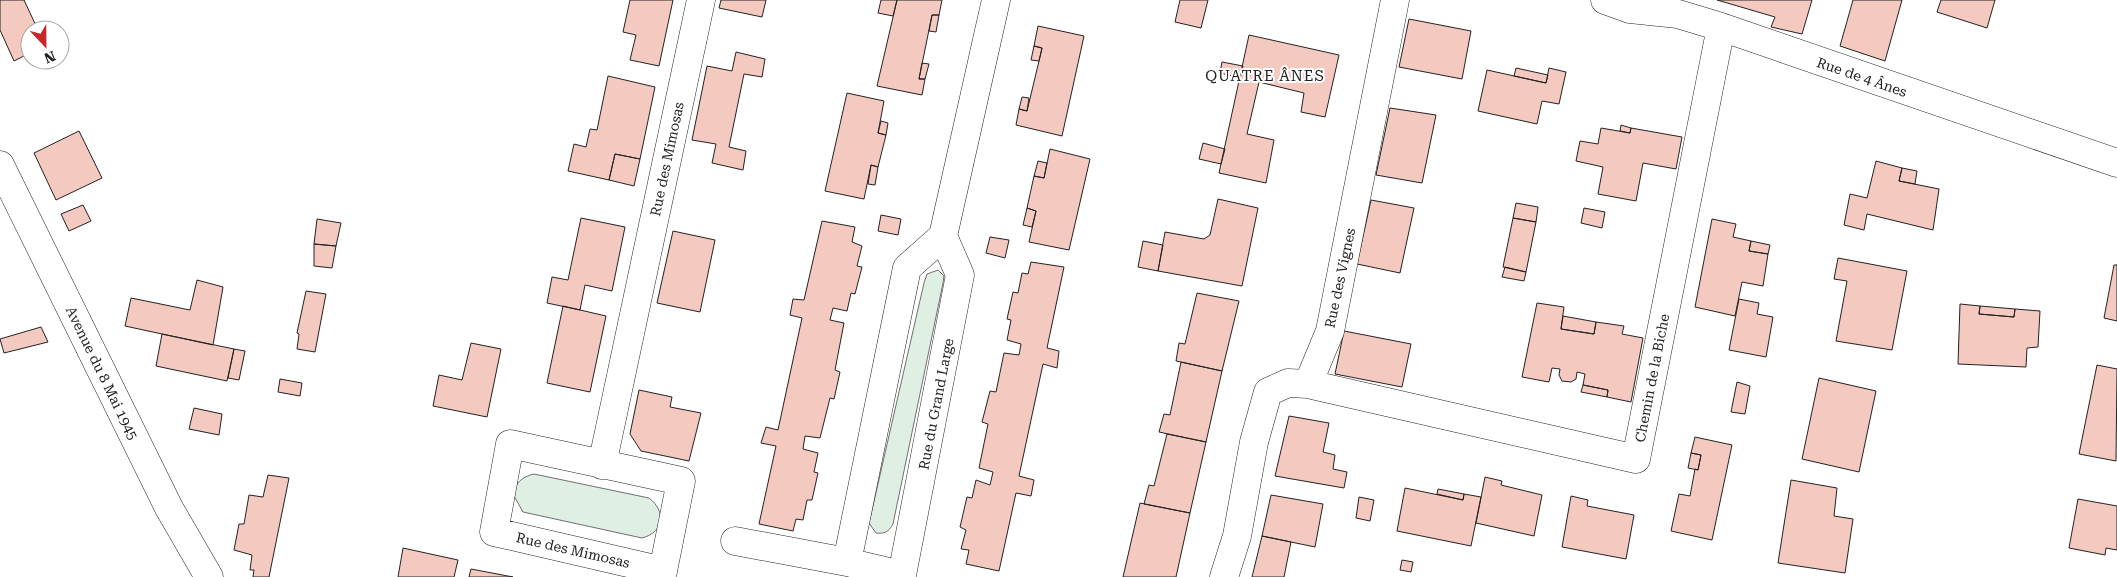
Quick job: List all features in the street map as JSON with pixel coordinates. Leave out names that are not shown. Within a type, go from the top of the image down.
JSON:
[{"type":"street","name":"Rue des Mimosas","points":[[602,465],[701,0]]},
{"type":"street","points":[[847,562],[907,268],[943,236],[996,0]]},
{"type":"street","name":"Rue des Vignes","points":[[1308,384],[1330,331],[1394,0]]},
{"type":"street","name":"Rue de 4 Ânes","points":[[1605,0],[1630,9],[1678,14],[1721,27],[2117,163]]},
{"type":"street","name":"Chemin de la Biche","points":[[1308,384],[1636,459],[1721,27]]},
{"type":"street","name":"Avenue du 8 Mai 1945","points":[[0,166],[169,508],[209,577]]},
{"type":"street","name":"Rue du Grand Large","points":[[735,541],[847,562],[906,576],[960,275],[943,236]]},
{"type":"street","points":[[1224,577],[1237,536],[1254,442],[1268,392],[1288,383],[1308,384]]},
{"type":"street","name":"Rue des Mimosas","points":[[510,444],[602,465],[681,481],[663,571],[494,532],[510,444]]},
{"type":"green space","points":[[938,270],[944,276],[943,283],[893,524],[886,532],[876,533],[869,523],[924,283],[927,274]]},
{"type":"green space","points":[[534,474],[649,498],[658,509],[660,515],[659,526],[650,535],[642,538],[523,512],[513,494],[520,481]]},
{"type":"building","points":[[0,0],[24,0],[33,20],[20,20],[20,58],[14,61],[0,30]]},
{"type":"building","points":[[630,0],[673,0],[659,66],[630,60],[636,35],[623,32]]},
{"type":"building","points":[[721,0],[766,0],[762,17],[719,8]]},
{"type":"building","points":[[881,0],[897,0],[893,16],[878,13]]},
{"type":"building","points":[[897,0],[942,0],[939,15],[932,15],[919,79],[925,79],[922,95],[877,86]]},
{"type":"building","points":[[1180,0],[1208,0],[1201,28],[1175,22]]},
{"type":"building","points":[[1717,0],[1812,0],[1802,34],[1771,27],[1775,17]]},
{"type":"building","points":[[1853,0],[1902,0],[1885,61],[1840,46]]},
{"type":"building","points":[[1941,0],[1995,0],[1987,28],[1937,12]]},
{"type":"building","points":[[932,15],[939,15],[936,32],[929,31]]},
{"type":"building","points":[[1409,19],[1471,31],[1462,79],[1399,67]]},
{"type":"building","points":[[1038,26],[1084,36],[1062,136],[1016,125],[1019,109],[1027,111],[1042,48],[1034,46]]},
{"type":"building","points":[[1249,35],[1339,55],[1325,117],[1301,112],[1304,93],[1259,82],[1247,134],[1274,140],[1266,183],[1219,173]]},
{"type":"building","points":[[1034,46],[1042,48],[1039,61],[1031,60]]},
{"type":"building","points":[[736,52],[765,59],[762,77],[744,74],[729,147],[746,151],[743,170],[712,163],[716,144],[692,140],[707,66],[732,71]]},
{"type":"building","points":[[1222,62],[1243,66],[1240,78],[1220,73]]},
{"type":"building","points":[[922,63],[929,64],[925,79],[919,79]]},
{"type":"building","points":[[1516,68],[1548,75],[1546,83],[1514,76]]},
{"type":"building","points":[[1549,68],[1566,72],[1559,104],[1542,101],[1537,124],[1478,111],[1487,70],[1546,83]]},
{"type":"building","points":[[608,76],[655,87],[640,159],[615,154],[609,180],[568,171],[574,144],[586,147],[590,129],[597,130]]},
{"type":"building","points":[[847,93],[884,101],[878,133],[886,135],[878,167],[871,165],[864,199],[825,191]]},
{"type":"building","points":[[1022,97],[1029,98],[1027,111],[1019,109]]},
{"type":"building","points":[[1390,108],[1436,115],[1422,183],[1376,175]]},
{"type":"building","points":[[881,121],[888,123],[886,135],[878,133]]},
{"type":"building","points":[[1621,125],[1631,128],[1630,133],[1620,131]]},
{"type":"building","points":[[1601,128],[1630,133],[1631,128],[1682,137],[1676,169],[1643,163],[1636,201],[1598,194],[1603,167],[1576,161],[1580,141],[1598,144]]},
{"type":"building","points":[[79,131],[102,178],[56,200],[34,153]]},
{"type":"building","points":[[1203,143],[1225,149],[1221,164],[1199,159]]},
{"type":"building","points":[[1050,149],[1090,159],[1069,250],[1029,242],[1036,211],[1027,208],[1034,176],[1044,178]]},
{"type":"building","points":[[615,154],[640,159],[634,186],[609,180]]},
{"type":"building","points":[[1038,161],[1047,163],[1044,178],[1034,176]]},
{"type":"building","points":[[1876,161],[1902,168],[1899,181],[1939,189],[1933,230],[1867,214],[1864,230],[1844,225],[1850,194],[1867,198]]},
{"type":"building","points":[[871,165],[878,167],[875,185],[868,184]]},
{"type":"building","points":[[1902,168],[1917,171],[1915,184],[1899,181]]},
{"type":"building","points":[[1218,199],[1258,208],[1242,286],[1158,271],[1165,232],[1204,239],[1210,235]]},
{"type":"building","points":[[1371,200],[1414,208],[1400,273],[1357,264]]},
{"type":"building","points":[[1516,203],[1538,207],[1536,222],[1513,218]]},
{"type":"building","points":[[83,205],[91,221],[69,231],[61,214]]},
{"type":"building","points":[[1027,208],[1036,211],[1032,227],[1023,225]]},
{"type":"building","points":[[1584,208],[1605,212],[1602,228],[1581,223]]},
{"type":"building","points":[[881,215],[901,219],[898,235],[878,231]]},
{"type":"building","points":[[581,218],[625,227],[612,291],[585,285],[580,310],[547,303],[552,277],[568,280]]},
{"type":"building","points":[[1513,218],[1536,222],[1526,272],[1503,267]]},
{"type":"building","points":[[317,219],[341,223],[336,246],[314,244]]},
{"type":"building","points":[[1712,219],[1736,224],[1733,237],[1751,241],[1749,251],[1768,254],[1763,286],[1742,282],[1735,316],[1695,307]]},
{"type":"building","points":[[822,221],[855,227],[852,242],[862,246],[857,266],[862,267],[855,294],[851,293],[847,311],[833,308],[830,320],[844,323],[835,370],[840,372],[834,399],[830,398],[820,438],[805,436],[803,449],[818,453],[814,472],[818,473],[812,500],[807,500],[803,520],[796,519],[793,531],[759,524],[776,446],[761,443],[766,427],[778,430],[802,318],[790,315],[793,299],[804,300]]},
{"type":"building","points":[[673,231],[715,240],[700,312],[657,303]]},
{"type":"building","points":[[990,237],[1009,240],[1005,258],[986,253]]},
{"type":"building","points":[[1143,241],[1163,245],[1158,271],[1138,267]]},
{"type":"building","points":[[1751,241],[1770,245],[1768,254],[1749,251]]},
{"type":"building","points":[[314,244],[336,246],[332,268],[314,266]]},
{"type":"building","points":[[1838,258],[1907,271],[1892,350],[1836,341],[1847,281],[1834,279]]},
{"type":"building","points":[[1031,262],[1064,267],[1047,348],[1059,351],[1057,368],[1043,364],[1019,476],[1034,480],[1031,496],[1016,493],[999,571],[966,564],[969,550],[961,549],[966,530],[960,527],[967,497],[972,498],[976,480],[990,485],[993,472],[979,468],[988,424],[982,422],[990,391],[996,392],[1004,353],[1019,355],[1021,344],[1007,340],[1011,320],[1007,319],[1013,292],[1018,293],[1022,273],[1028,274]]},
{"type":"building","points":[[2114,265],[2117,265],[2117,321],[2104,318]]},
{"type":"building","points":[[1505,267],[1526,272],[1524,281],[1502,277]]},
{"type":"building","points":[[197,280],[223,287],[213,345],[125,326],[131,298],[190,310]]},
{"type":"building","points":[[306,291],[326,294],[315,352],[297,349],[299,334],[297,333]]},
{"type":"building","points":[[1197,293],[1239,301],[1222,371],[1176,361],[1179,343],[1185,344]]},
{"type":"building","points":[[1739,299],[1759,303],[1757,314],[1773,317],[1766,357],[1729,350]]},
{"type":"building","points":[[1537,303],[1564,307],[1561,329],[1594,334],[1596,322],[1624,326],[1622,334],[1643,338],[1631,402],[1607,397],[1608,390],[1583,385],[1585,374],[1577,372],[1576,379],[1571,382],[1562,381],[1559,375],[1560,369],[1552,368],[1549,382],[1522,377]]},
{"type":"building","points":[[1960,304],[1980,306],[1979,314],[2014,317],[2015,309],[2040,311],[2038,347],[2027,348],[2026,367],[1958,364]]},
{"type":"building","points":[[563,306],[606,316],[590,392],[547,383]]},
{"type":"building","points":[[1980,306],[2015,309],[2014,317],[1979,314]]},
{"type":"building","points":[[1563,316],[1596,322],[1594,334],[1561,329]]},
{"type":"building","points":[[41,327],[48,342],[4,353],[0,339]]},
{"type":"building","points":[[1344,331],[1411,344],[1402,387],[1335,374]]},
{"type":"building","points":[[162,334],[234,349],[227,381],[156,366]]},
{"type":"building","points":[[471,343],[501,349],[487,417],[433,406],[439,375],[462,380]]},
{"type":"building","points":[[234,349],[245,351],[239,380],[228,378]]},
{"type":"building","points":[[1181,362],[1222,371],[1206,442],[1159,432],[1164,414],[1170,415]]},
{"type":"building","points":[[2097,365],[2117,369],[2116,461],[2079,454]]},
{"type":"building","points":[[1819,378],[1876,391],[1859,472],[1802,459]]},
{"type":"building","points":[[280,379],[302,383],[300,396],[278,392]]},
{"type":"building","points":[[1737,382],[1750,386],[1745,414],[1731,412]]},
{"type":"building","points":[[1583,385],[1608,390],[1607,397],[1581,392]]},
{"type":"building","points":[[639,390],[672,397],[670,407],[701,413],[689,461],[641,451],[630,434]]},
{"type":"building","points":[[194,408],[222,414],[219,435],[189,429]]},
{"type":"building","points":[[1289,416],[1329,423],[1323,452],[1335,455],[1333,469],[1347,472],[1344,488],[1275,476]]},
{"type":"building","points":[[1167,434],[1206,442],[1190,513],[1144,504],[1149,485],[1154,486]]},
{"type":"building","points":[[1695,437],[1732,445],[1712,540],[1671,531],[1679,494],[1690,496],[1695,469],[1698,470],[1701,455],[1691,453]]},
{"type":"building","points":[[1691,453],[1701,455],[1698,470],[1688,468]]},
{"type":"building","points":[[268,475],[289,478],[269,577],[253,577],[254,570],[250,570],[252,555],[234,550],[239,524],[244,524],[249,495],[263,497]]},
{"type":"building","points":[[1485,477],[1502,481],[1501,485],[1542,495],[1534,536],[1476,523]]},
{"type":"building","points":[[1791,480],[1837,488],[1834,516],[1853,519],[1845,573],[1778,563]]},
{"type":"building","points":[[1405,488],[1463,500],[1464,494],[1481,497],[1471,546],[1397,531]]},
{"type":"building","points":[[1438,489],[1464,494],[1463,500],[1437,494]]},
{"type":"building","points":[[1271,495],[1323,504],[1315,547],[1262,536]]},
{"type":"building","points":[[1571,496],[1588,500],[1587,506],[1634,515],[1626,559],[1562,547]]},
{"type":"building","points":[[1359,497],[1374,500],[1370,521],[1356,518]]},
{"type":"building","points":[[2078,499],[2117,506],[2117,550],[2106,548],[2105,555],[2069,548]]},
{"type":"building","points":[[1140,503],[1190,513],[1176,577],[1123,577]]},
{"type":"building","points":[[1262,536],[1291,542],[1284,577],[1252,577]]},
{"type":"building","points":[[403,548],[458,560],[454,577],[398,577]]},
{"type":"building","points":[[1402,560],[1413,562],[1411,572],[1400,570]]},
{"type":"building","points":[[471,569],[513,577],[469,577]]},
{"type":"district","name":"QUATRE ÂNES","points":[[1265,76]]}]
